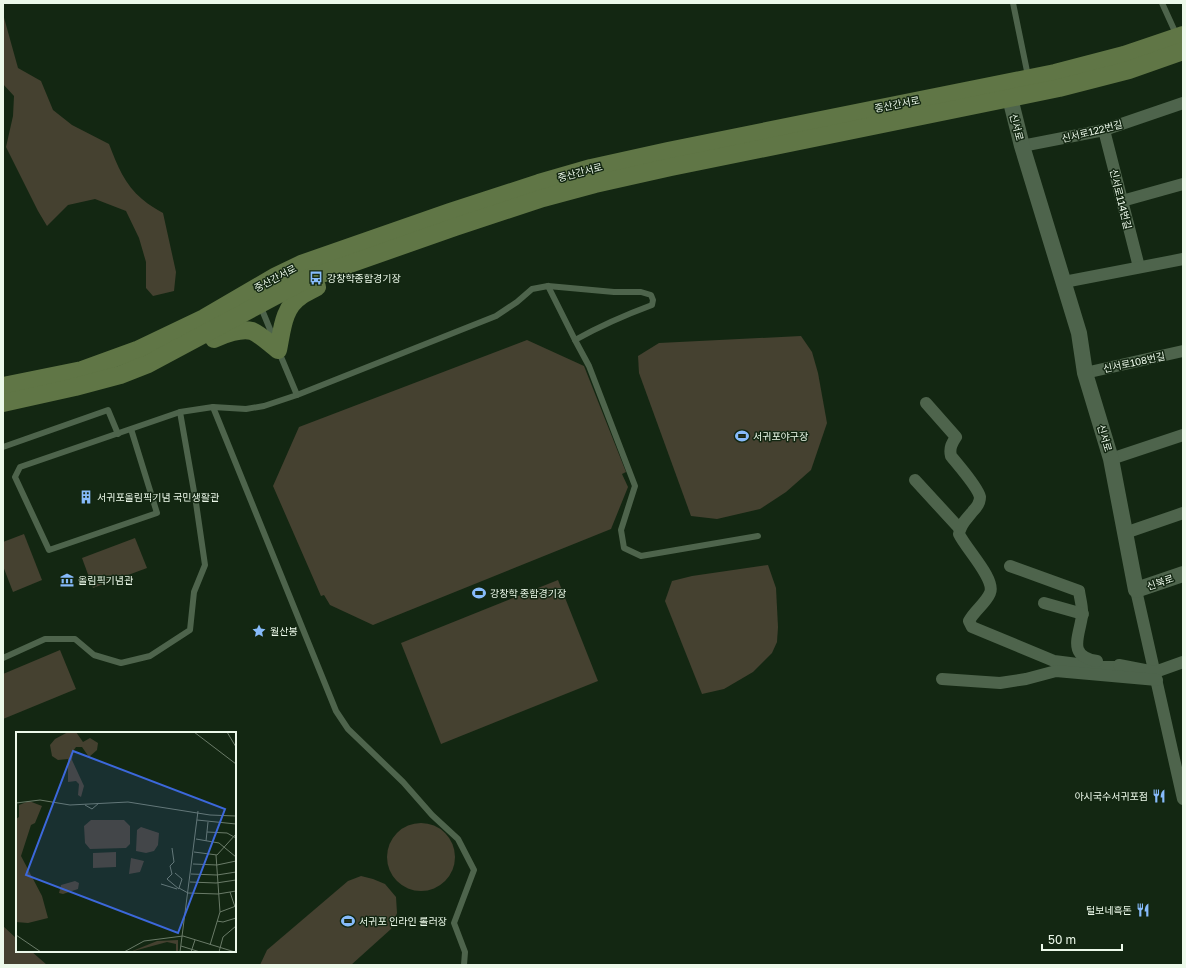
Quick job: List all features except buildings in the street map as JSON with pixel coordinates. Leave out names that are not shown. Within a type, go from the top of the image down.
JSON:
[{"type":"main road","name":"중산간서로","points":[[3,386],[82,370],[137,350],[204,318],[257,297],[504,210],[595,184],[1008,91],[1028,78],[1055,73],[1112,58],[1182,44]]},
{"type":"main road","name":"중산간서로","points":[[3,403],[75,388],[120,375],[148,364],[257,297],[276,276],[301,264],[450,212],[568,174],[668,151],[1008,91],[1097,79],[1157,60],[1182,44]]},
{"type":"main road","points":[[148,364],[172,358],[221,336],[239,331],[251,331],[278,350],[285,318],[290,306],[299,297],[332,279],[358,268],[374,256]]},
{"type":"street","name":"신서로","points":[[1008,91],[1022,146],[1079,333],[1085,373],[1111,459],[1136,590],[1183,799]]},
{"type":"street","name":"신서로122번길","points":[[1022,146],[1104,130],[1183,103]]},
{"type":"street","name":"신서로114번길","points":[[1104,130],[1139,267]]},
{"type":"street","points":[[1122,201],[1183,184]]},
{"type":"street","points":[[1064,282],[1183,259]]},
{"type":"street","name":"신서로108번길","points":[[1085,373],[1183,351]]},
{"type":"street","points":[[926,403],[956,437],[950,450],[951,456],[974,485],[980,496],[980,500],[975,509],[962,523],[959,534],[964,544],[985,572],[990,582],[990,593],[969,620],[972,627],[1054,661],[1101,667],[1126,666]]},
{"type":"street","points":[[1111,459],[1183,434]]},
{"type":"street","points":[[915,480],[960,530]]},
{"type":"street","points":[[1125,533],[1183,513]]},
{"type":"street","points":[[1010,566],[1079,591],[1083,614],[1078,639],[1078,650],[1080,655],[1089,660],[1126,666],[1156,676]]},
{"type":"street","name":"신북로","points":[[1136,590],[1183,574]]},
{"type":"street","points":[[1044,603],[1083,614]]},
{"type":"street","points":[[942,679],[1000,683],[1026,679],[1056,671],[1156,676],[1183,662]]},
{"type":"lane","points":[[1014,3],[1028,78]]},
{"type":"lane","points":[[1162,3],[1182,44]]},
{"type":"lane","points":[[548,286],[589,366],[635,486],[621,530],[624,548],[641,556],[758,536]]},
{"type":"lane","points":[[130,429],[157,513],[49,550],[15,478],[20,467],[118,434],[130,429],[180,412],[213,407],[246,409],[264,406],[496,316],[517,302],[532,289],[548,286],[614,292],[642,292],[651,295],[653,300],[652,305],[594,329],[575,340]]},
{"type":"lane","points":[[257,297],[297,394]]},
{"type":"lane","points":[[213,407],[336,711],[348,729],[403,782],[432,815],[458,839],[474,870],[454,923],[465,952],[464,965]]},
{"type":"lane","points":[[3,447],[108,410],[118,434]]},
{"type":"lane","points":[[3,658],[45,639],[75,639],[94,655],[121,663],[150,656],[190,630],[194,592],[205,565],[196,502],[180,412]]},
{"type":"shaded area","points":[[3,14],[18,68],[41,81],[53,110],[72,125],[109,144],[118,167],[126,181],[145,201],[163,213],[176,272],[174,291],[153,296],[146,288],[146,262],[139,238],[126,211],[95,199],[68,205],[47,226],[6,147],[13,116],[14,96],[3,84]]},
{"type":"shaded area","name":"서귀포야구장","points":[[801,336],[812,352],[818,373],[827,423],[811,470],[786,492],[760,509],[717,519],[691,516],[639,373],[638,356],[659,343]]},
{"type":"shaded area","points":[[527,340],[584,366],[626,472],[622,474],[628,487],[611,529],[373,625],[330,605],[324,595],[321,596],[273,486],[299,427]]},
{"type":"shaded area","points":[[24,534],[42,580],[13,592],[3,566],[3,542]]},
{"type":"shaded area","points":[[135,538],[147,568],[93,588],[82,558]]},
{"type":"shaded area","points":[[768,565],[776,588],[778,627],[777,642],[772,653],[753,672],[724,689],[702,694],[665,601],[672,581],[692,576]]},
{"type":"shaded area","points":[[558,580],[598,681],[441,744],[401,643]]},
{"type":"shaded area","points":[[60,650],[76,689],[3,719],[3,674]]},
{"type":"shaded area","points":[[421,823],[434,826],[445,833],[452,844],[455,857],[452,870],[445,881],[434,888],[421,891],[408,888],[397,881],[390,870],[387,857],[390,844],[397,833],[408,826]]},
{"type":"shaded area","name":"서귀포 인라인 롤러장","points":[[361,876],[385,884],[396,897],[397,913],[391,929],[351,965],[260,965],[267,950],[348,881]]},
{"type":"shaded area","points":[[3,926],[16,938],[16,952],[32,952],[47,965],[3,965]]},
{"type":"place","name":"강창학종합경기장","points":[[316,278]]},
{"type":"place","name":"서귀포야구장","points":[[742,436]]},
{"type":"place","name":"서귀포올림픽기념 국민생활관","points":[[86,497]]},
{"type":"place","name":"올림픽기념관","points":[[67,580]]},
{"type":"place","name":"강창학 종합경기장","points":[[479,593]]},
{"type":"place","name":"월산봉","points":[[259,631]]},
{"type":"place","name":"아시국수서귀포점","points":[[1159,796]]},
{"type":"place","name":"털보네흑돈","points":[[1143,910]]},
{"type":"place","name":"서귀포 인라인 롤러장","points":[[348,921]]}]
